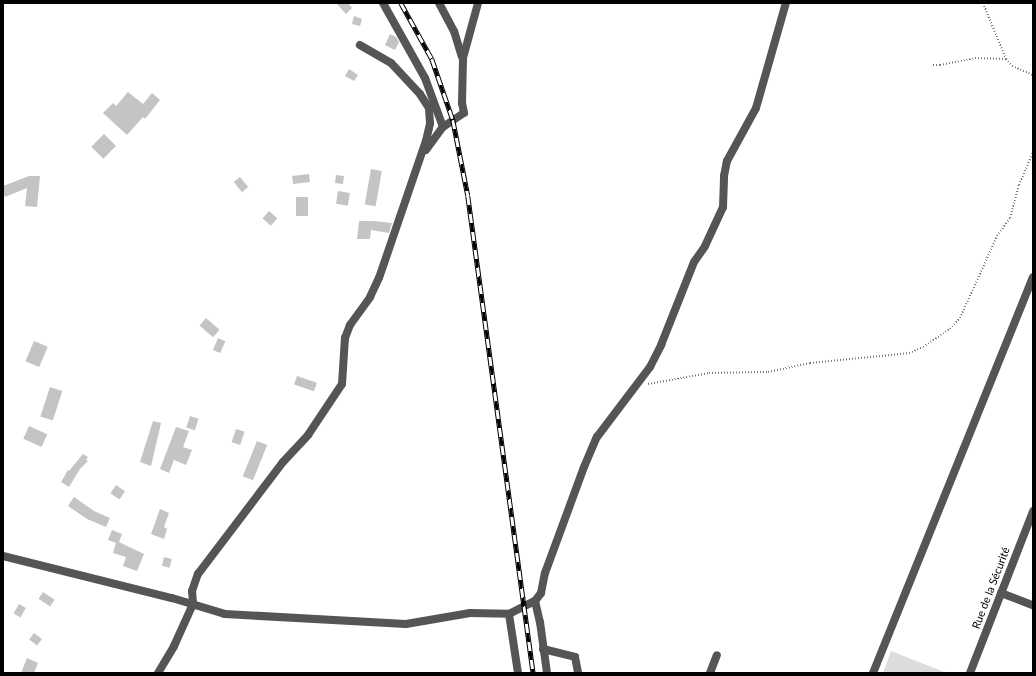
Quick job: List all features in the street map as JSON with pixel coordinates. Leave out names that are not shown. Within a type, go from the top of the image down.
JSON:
[{"type":"street","points":[[383,3],[425,78],[443,127]]},
{"type":"street","points":[[439,3],[454,31],[463,58]]},
{"type":"street","points":[[421,155],[443,127],[464,113],[462,103],[463,58],[478,3]]},
{"type":"street","points":[[3,556],[193,604],[225,614],[406,624],[470,613],[509,614],[535,601],[541,593],[545,573],[584,467],[597,437],[637,387],[650,367],[661,345],[694,262],[705,246],[723,208],[724,176],[727,161],[756,108],[786,3]]},
{"type":"street","points":[[158,673],[174,646],[193,604],[192,591],[198,574],[283,462],[308,435],[342,384],[345,338],[350,325],[370,297],[379,278],[426,141],[430,124],[429,108],[420,94],[391,63],[360,45]]},
{"type":"street","points":[[873,673],[1033,277]]},
{"type":"street","name":"Rue de la Sécurité","points":[[970,673],[1033,511]]},
{"type":"street","points":[[1001,593],[1033,605]]},
{"type":"street","points":[[535,601],[547,673]]},
{"type":"street","points":[[509,614],[518,673]]},
{"type":"street","points":[[543,649],[574,657],[578,673]]},
{"type":"street","points":[[710,673],[717,656]]},
{"type":"path","points":[[983,3],[1006,59],[1012,66],[1033,75]]},
{"type":"path","points":[[933,65],[975,58],[1006,59]]},
{"type":"path","points":[[637,387],[710,373],[768,372],[810,363],[909,353],[923,347],[950,329],[960,318],[997,236],[1010,218],[1019,185],[1033,152]]},
{"type":"shaded area","points":[[891,651],[947,673],[883,673]]},
{"type":"building","points":[[336,3],[348,3],[352,8],[346,14]]},
{"type":"building","points":[[354,16],[362,19],[360,26],[352,24]]},
{"type":"building","points":[[390,34],[396,37],[399,42],[395,50],[385,45]]},
{"type":"building","points":[[349,69],[358,75],[354,81],[345,76]]},
{"type":"building","points":[[128,92],[143,104],[152,93],[160,100],[145,119],[143,117],[127,135],[103,113],[113,103],[116,106]]},
{"type":"building","points":[[104,134],[116,146],[103,159],[91,147]]},
{"type":"building","points":[[371,169],[382,171],[376,206],[365,204]]},
{"type":"building","points":[[309,174],[310,182],[293,184],[292,176]]},
{"type":"building","points":[[336,175],[344,176],[343,184],[335,183]]},
{"type":"building","points":[[29,176],[40,176],[37,207],[25,206],[27,188],[5,197],[3,193],[3,186]]},
{"type":"building","points":[[240,177],[248,187],[242,192],[234,182]]},
{"type":"building","points":[[338,191],[350,193],[348,206],[336,204]]},
{"type":"building","points":[[296,197],[308,197],[308,216],[296,216]]},
{"type":"building","points":[[269,211],[277,218],[271,226],[262,219]]},
{"type":"building","points":[[359,221],[392,223],[389,233],[371,230],[370,239],[357,239]]},
{"type":"building","points":[[206,318],[220,330],[213,337],[199,326]]},
{"type":"building","points":[[218,338],[225,341],[220,353],[213,350]]},
{"type":"building","points":[[34,341],[48,347],[39,367],[25,361]]},
{"type":"building","points":[[297,376],[317,383],[314,391],[294,385]]},
{"type":"building","points":[[50,387],[62,391],[53,420],[40,416]]},
{"type":"building","points":[[190,416],[199,419],[195,430],[186,427]]},
{"type":"building","points":[[153,421],[161,423],[151,466],[140,462]]},
{"type":"building","points":[[29,426],[47,434],[42,447],[23,439]]},
{"type":"building","points":[[176,427],[189,431],[183,447],[192,450],[186,465],[174,460],[169,473],[160,469]]},
{"type":"building","points":[[236,429],[245,432],[240,445],[232,442]]},
{"type":"building","points":[[257,441],[267,445],[253,480],[243,476]]},
{"type":"building","points":[[83,454],[88,457],[86,460],[88,461],[80,469],[69,487],[61,482],[68,470],[69,471]]},
{"type":"building","points":[[116,485],[125,491],[120,499],[110,493]]},
{"type":"building","points":[[74,497],[94,511],[110,518],[106,527],[87,519],[68,506]]},
{"type":"building","points":[[160,509],[169,513],[164,527],[167,529],[164,539],[151,534]]},
{"type":"building","points":[[112,530],[122,534],[119,542],[144,554],[137,571],[123,566],[126,557],[113,553],[116,543],[108,540]]},
{"type":"building","points":[[164,557],[172,559],[170,568],[162,566]]},
{"type":"building","points":[[43,592],[55,600],[50,606],[39,599]]},
{"type":"building","points":[[19,604],[26,608],[20,618],[14,614]]},
{"type":"building","points":[[34,633],[42,639],[37,645],[29,639]]},
{"type":"building","points":[[27,658],[38,663],[34,673],[21,673]]},
{"type":"railway","points":[[401,3],[432,59],[453,120],[468,196],[533,673]]}]
